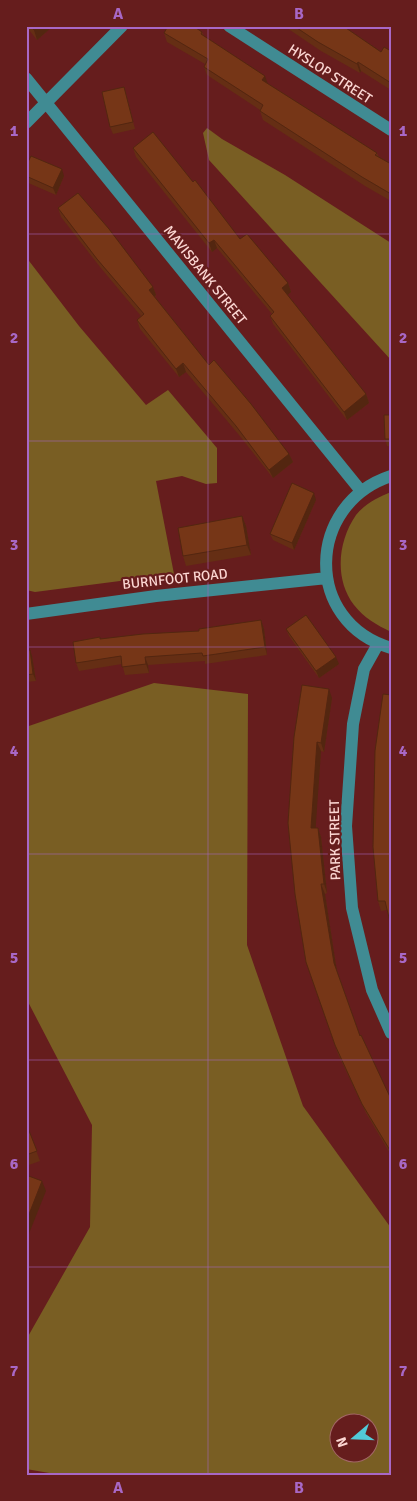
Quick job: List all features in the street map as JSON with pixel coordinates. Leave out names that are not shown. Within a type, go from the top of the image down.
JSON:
[{"type":"street","points":[[26,123],[122,26]]},
{"type":"street","name":"HYSLOP STREET","points":[[229,26],[391,130]]},
{"type":"street","name":"MAVISBANK STREET","points":[[26,78],[361,491]]},
{"type":"street","points":[[391,476],[379,480],[350,500],[334,523],[326,550],[327,578],[331,594],[338,609],[362,635],[378,644],[391,648]]},
{"type":"street","name":"BURNFOOT ROAD","points":[[26,614],[156,596],[327,578]]},
{"type":"street","name":"PARK STREET","points":[[378,644],[364,669],[353,724],[346,826],[352,908],[372,990],[391,1033]]},
{"type":"shaded area","points":[[207,128],[391,243],[391,360],[209,160],[203,133]]},
{"type":"shaded area","points":[[26,257],[79,326],[146,405],[168,390],[217,448],[217,483],[206,484],[182,476],[156,481],[174,574],[35,592],[26,590]]},
{"type":"shaded area","points":[[391,492],[391,632],[366,617],[354,605],[343,584],[341,560],[345,536],[356,515],[372,501]]},
{"type":"shaded area","points":[[154,683],[248,694],[247,945],[303,1106],[391,1228],[391,1475],[61,1475],[26,1469],[26,1340],[90,1227],[92,1125],[26,998],[26,727]]},
{"type":"building","points":[[30,26],[39,26],[34,30]]},
{"type":"building","points":[[168,26],[193,26],[202,32],[201,34],[265,76],[262,80],[377,153],[375,155],[391,164],[391,194],[260,111],[263,105],[204,67],[208,59],[164,33]]},
{"type":"building","points":[[294,26],[343,26],[381,52],[384,47],[391,51],[391,83],[358,62],[357,64],[318,42]]},
{"type":"building","points":[[124,87],[133,122],[110,127],[102,92]]},
{"type":"building","points":[[153,132],[193,182],[195,180],[240,239],[247,234],[288,283],[282,288],[366,394],[344,412],[270,316],[274,312],[214,240],[209,243],[133,148]]},
{"type":"building","points":[[31,156],[62,169],[53,188],[26,176],[26,166]]},
{"type":"building","points":[[78,193],[109,229],[153,287],[149,290],[209,365],[214,360],[289,454],[269,470],[236,426],[183,363],[176,369],[137,320],[144,314],[97,259],[58,208]]},
{"type":"building","points":[[384,415],[391,415],[391,439],[385,439]]},
{"type":"building","points":[[292,483],[314,493],[292,543],[270,534]]},
{"type":"building","points":[[242,516],[247,545],[183,556],[178,528]]},
{"type":"building","points":[[306,615],[336,657],[316,671],[286,629]]},
{"type":"building","points":[[261,620],[265,647],[203,656],[202,653],[145,657],[146,664],[122,667],[121,656],[76,663],[73,642],[100,637],[100,639],[143,634],[199,631],[199,629]]},
{"type":"building","points":[[26,650],[30,650],[33,674],[26,675]]},
{"type":"building","points":[[302,685],[329,689],[321,743],[317,742],[311,828],[318,828],[324,884],[321,884],[334,963],[360,1036],[391,1099],[391,1152],[362,1104],[335,1045],[306,962],[295,894],[288,823],[294,737]]},
{"type":"building","points":[[383,694],[391,695],[391,926],[385,901],[378,901],[373,847],[375,751]]},
{"type":"building","points":[[26,1123],[37,1151],[26,1155]]},
{"type":"building","points":[[26,1175],[42,1181],[26,1222]]}]
